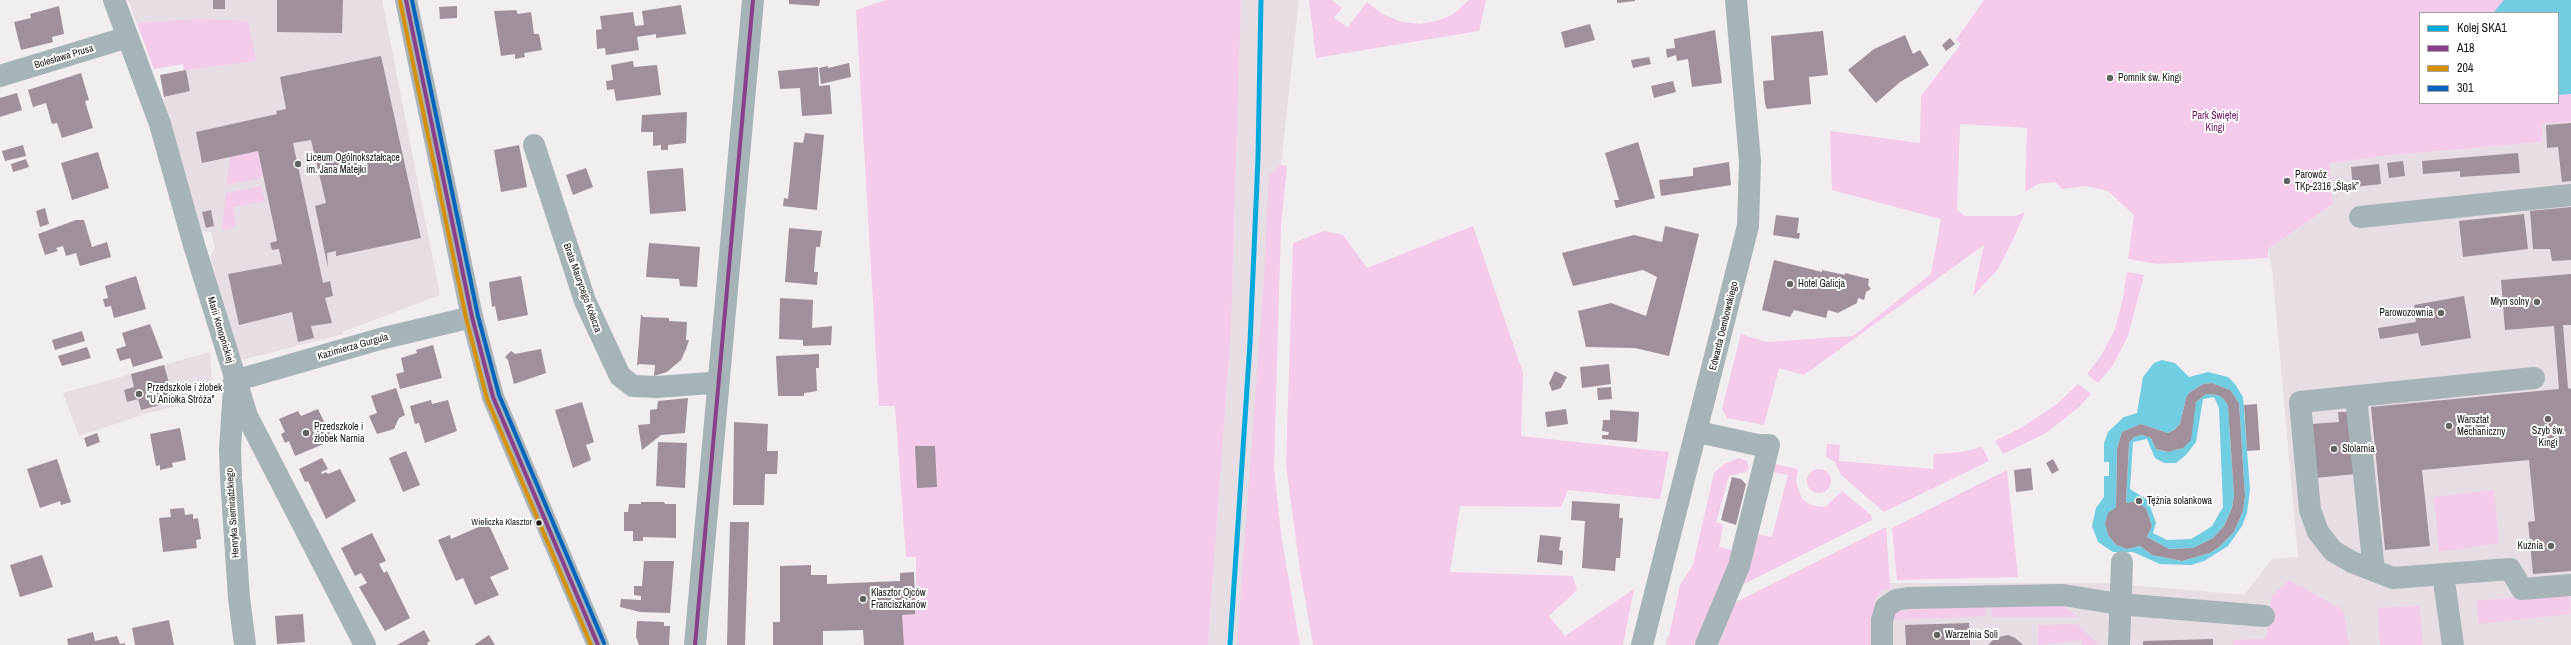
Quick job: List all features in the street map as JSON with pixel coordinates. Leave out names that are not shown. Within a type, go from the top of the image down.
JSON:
[{"type":"main road","points":[[406,0],[472,317],[489,382],[503,423],[598,645]]},
{"type":"street","name":"Marii Konopnickiej","points":[[114,0],[160,124],[234,381],[247,416],[365,645]]},
{"type":"street","points":[[695,645],[753,0]]},
{"type":"street","name":"Edwarda Dembowskiego","points":[[1642,645],[1698,432],[1737,275],[1750,206],[1750,161],[1736,0]]},
{"type":"street","name":"Bolesława Prusa","points":[[0,76],[128,37]]},
{"type":"street","name":"Brata Maurycego Kołacza","points":[[534,145],[585,301],[620,376],[633,386],[657,387],[710,383],[718,379]]},
{"type":"street","points":[[2360,217],[2571,195]]},
{"type":"street","name":"Kazimierza Gurgula","points":[[234,381],[380,339],[472,317]]},
{"type":"street","points":[[2534,378],[2300,402],[2310,510],[2318,532],[2333,550],[2352,562],[2394,578],[2510,569],[2522,589],[2571,585]]},
{"type":"street","name":"Henryka Siemiradzkiego","points":[[234,381],[230,449],[239,598],[245,645]]},
{"type":"street","points":[[2356,397],[2374,571]]},
{"type":"street","points":[[1698,432],[1758,445],[1769,445],[1740,566],[1706,645]]},
{"type":"street","points":[[2119,645],[2119,604],[2122,562]]},
{"type":"street","points":[[2443,574],[2453,645]]},
{"type":"street","points":[[1882,645],[1882,620],[1886,607],[1896,600],[1908,598],[2063,595],[2119,604],[2264,616]]},
{"type":"shaded area","name":"Liceum Ogólnokształcące im. Jana Matejki","points":[[128,0],[382,0],[440,295],[342,332],[343,334],[242,360],[237,354],[210,256],[215,248],[211,232],[202,231],[163,98],[190,91],[186,70],[183,64],[154,69]]},
{"type":"shaded area","points":[[1241,0],[1298,0],[1298,7],[1281,165],[1250,645],[1208,645],[1231,329]]},
{"type":"shaded area","points":[[2571,122],[2571,645],[1665,645],[1667,636],[1886,527],[1890,583],[2104,583],[2244,595],[2272,559],[2298,557],[2272,268],[2268,249],[2333,204],[2329,164],[2381,156],[2542,142],[2543,124]]},
{"type":"shaded area","name":"Przedszkole i żlobek \"U Aniołka Stróża\"","points":[[210,352],[213,396],[142,415],[79,436],[63,393]]},
{"type":"green space","points":[[886,0],[1241,0],[1231,329],[1208,645],[901,645],[900,615],[915,613],[909,586],[916,586],[916,557],[906,557],[895,406],[879,406],[856,10]]},
{"type":"green space","points":[[1309,0],[1332,0],[1342,8],[1334,18],[1348,27],[1367,2],[1382,14],[1402,22],[1420,24],[1436,21],[1452,15],[1469,0],[1486,0],[1479,31],[1316,58]]},
{"type":"green space","name":"Park Świętej Kingi","points":[[1984,0],[2571,0],[2571,122],[2543,124],[2542,142],[2381,156],[2329,164],[2333,204],[2268,249],[2268,258],[2158,264],[2128,259],[2134,215],[2108,191],[2086,186],[2062,189],[2056,182],[2038,184],[2025,192],[2027,128],[1960,124],[1957,210],[1965,216],[2016,216],[2025,212],[1998,269],[1973,296],[1984,245],[1804,375],[1779,368],[1764,425],[1727,418],[1722,409],[1741,334],[1766,342],[1853,336],[1931,274],[1941,219],[1832,190],[1830,131],[1920,143],[1921,96],[1961,44],[1956,40]]},
{"type":"green space","points":[[198,19],[248,21],[256,61],[184,70],[183,64],[154,69],[137,23]]},
{"type":"green space","points":[[258,151],[263,176],[258,177],[259,179],[227,185],[230,157]]},
{"type":"green space","points":[[1281,165],[1287,166],[1281,226],[1274,468],[1281,534],[1300,645],[1237,645],[1264,278],[1269,176]]},
{"type":"green space","points":[[261,186],[265,201],[233,207],[236,224],[232,228],[222,230],[226,193]]},
{"type":"green space","points":[[1473,226],[1523,373],[1521,436],[1669,452],[1660,499],[1568,490],[1561,507],[1460,506],[1450,572],[1573,576],[1577,590],[1549,616],[1565,636],[1634,589],[1623,645],[1313,645],[1300,570],[1286,465],[1293,243],[1324,231],[1343,235],[1367,268]]},
{"type":"green space","points":[[2127,272],[2144,275],[2128,336],[2113,365],[2098,383],[2087,374],[2101,356],[2115,329],[2123,298]]},
{"type":"green space","points":[[2078,384],[2091,394],[2079,407],[2046,433],[2003,454],[1995,441],[2021,428],[2057,404]]},
{"type":"green space","points":[[1827,444],[1840,445],[1839,461],[1933,469],[1934,454],[1962,452],[1982,447],[1989,461],[1884,512],[1841,475],[1835,462],[1826,457]]},
{"type":"green space","points":[[1739,458],[1747,461],[1749,468],[1746,472],[1729,476],[1716,522],[1723,525],[1719,547],[1736,551],[1694,645],[1667,645],[1680,585],[1693,565],[1714,473],[1724,464]]},
{"type":"green space","points":[[1775,464],[1798,469],[1796,482],[1802,499],[1811,505],[1825,507],[1842,491],[1871,515],[1872,520],[1742,585],[1756,534],[1772,537],[1788,475],[1773,472]]},
{"type":"green space","points":[[1819,469],[1824,470],[1830,476],[1830,486],[1824,492],[1819,493],[1814,492],[1808,486],[1807,481],[1808,476],[1814,470]]},
{"type":"green space","points":[[2007,470],[2018,577],[1897,580],[1892,528]]},
{"type":"green space","points":[[2494,490],[2499,543],[2439,552],[2434,497]]},
{"type":"green space","points":[[1886,527],[1890,589],[1884,589],[1875,599],[1871,645],[1719,645],[1735,603]]},
{"type":"green space","points":[[2289,580],[2343,610],[2349,645],[2233,645],[2233,640],[2266,639],[2272,596]]},
{"type":"green space","points":[[2570,592],[2570,614],[2479,624],[2476,601]]},
{"type":"green space","points":[[2062,605],[2078,617],[1992,617],[1991,606]]},
{"type":"green space","points":[[2419,606],[2423,645],[2380,645],[2378,608]]},
{"type":"green space","points":[[1986,607],[1986,616],[1890,620],[1889,609]]},
{"type":"green space","points":[[2077,624],[2099,645],[2082,645],[2082,640],[2038,645],[2038,625]]},
{"type":"water","points":[[2504,0],[2571,0],[2571,94],[2559,95],[2559,12],[2494,12]]},
{"type":"water","points":[[2162,360],[2175,363],[2189,377],[2208,372],[2228,377],[2235,384],[2243,397],[2250,490],[2247,513],[2242,526],[2228,546],[2204,561],[2191,565],[2160,564],[2133,552],[2113,552],[2098,542],[2092,526],[2096,508],[2104,497],[2104,476],[2109,476],[2109,462],[2104,462],[2104,443],[2108,432],[2124,417],[2137,413],[2143,377],[2154,363]],"holes":[[[2212,383],[2230,390],[2239,403],[2245,496],[2243,511],[2234,532],[2219,547],[2210,553],[2182,561],[2152,555],[2140,546],[2127,549],[2116,545],[2108,535],[2105,523],[2109,513],[2116,507],[2117,449],[2122,432],[2141,424],[2168,433],[2180,424],[2186,398],[2189,393],[2203,384]]]},
{"type":"water","points":[[2206,394],[2218,395],[2223,398],[2228,406],[2234,495],[2232,508],[2224,526],[2213,538],[2193,548],[2169,549],[2147,537],[2152,526],[2146,508],[2135,501],[2126,503],[2129,443],[2134,437],[2142,435],[2151,438],[2156,449],[2167,452],[2183,448],[2196,402]],"holes":[[[2214,397],[2219,408],[2223,507],[2212,526],[2203,532],[2191,539],[2167,540],[2153,533],[2156,523],[2150,506],[2146,499],[2130,489],[2133,442],[2147,439],[2155,458],[2164,463],[2176,463],[2186,455],[2196,442],[2203,399]]]},
{"type":"building","points":[[213,0],[225,0],[225,9],[213,9]]},
{"type":"building","points":[[277,0],[343,0],[342,33],[277,32]]},
{"type":"building","points":[[789,0],[820,0],[819,6],[789,4]]},
{"type":"building","points":[[1617,0],[1635,0],[1635,1],[1617,3]]},
{"type":"building","points":[[681,5],[686,34],[656,38],[656,34],[637,37],[639,50],[606,55],[605,48],[597,49],[596,30],[602,29],[600,16],[633,12],[635,26],[644,25],[642,11]]},
{"type":"building","points":[[59,6],[64,34],[52,37],[53,42],[21,50],[14,22],[31,18],[30,14]]},
{"type":"building","points":[[457,6],[457,18],[440,19],[439,7]]},
{"type":"building","points":[[516,10],[518,14],[531,12],[534,34],[539,34],[542,50],[524,53],[525,57],[515,59],[515,54],[501,56],[494,11]]},
{"type":"building","points":[[1590,24],[1595,40],[1565,48],[1561,32]]},
{"type":"building","points":[[1715,30],[1722,83],[1692,87],[1688,59],[1677,61],[1676,55],[1667,58],[1666,49],[1675,48],[1674,39]]},
{"type":"building","points":[[1823,31],[1828,75],[1809,77],[1811,104],[1767,109],[1765,104],[1763,81],[1774,80],[1771,36]]},
{"type":"building","points":[[1905,35],[1913,54],[1920,50],[1929,65],[1900,82],[1876,103],[1848,70],[1874,49]]},
{"type":"building","points":[[1950,38],[1955,44],[1946,51],[1942,45]]},
{"type":"building","points":[[381,56],[421,238],[336,256],[336,251],[327,253],[328,268],[315,206],[326,203],[311,140],[293,143],[323,283],[330,281],[333,296],[325,298],[332,323],[311,326],[314,338],[298,342],[292,312],[239,325],[228,274],[282,264],[279,249],[272,250],[270,243],[277,241],[258,151],[202,163],[196,132],[277,114],[276,111],[286,109],[280,77]]},
{"type":"building","points":[[1649,57],[1651,64],[1633,68],[1631,60]]},
{"type":"building","points":[[633,61],[634,67],[657,65],[661,95],[616,101],[614,89],[607,90],[606,81],[613,80],[611,65]]},
{"type":"building","points":[[849,63],[851,77],[821,84],[819,68],[828,66],[828,68]]},
{"type":"building","points":[[818,67],[819,86],[830,85],[832,114],[802,116],[800,88],[780,89],[778,71]]},
{"type":"building","points":[[186,70],[190,91],[164,97],[160,75]]},
{"type":"building","points":[[81,73],[89,100],[85,101],[93,128],[62,138],[57,123],[52,124],[46,103],[33,107],[28,90]]},
{"type":"building","points":[[1673,81],[1676,92],[1654,98],[1651,86]]},
{"type":"building","points":[[17,93],[22,110],[0,117],[0,98]]},
{"type":"building","points":[[687,112],[686,143],[668,145],[668,150],[661,150],[661,145],[653,146],[653,132],[641,132],[642,115]]},
{"type":"building","points":[[2571,123],[2571,181],[2562,182],[2558,147],[2547,148],[2546,125]]},
{"type":"building","points":[[805,133],[824,135],[817,210],[783,206],[784,198],[788,199],[794,142],[803,143]]},
{"type":"building","points":[[1638,142],[1655,198],[1616,208],[1614,200],[1619,200],[1605,153]]},
{"type":"building","points":[[23,145],[26,156],[5,161],[2,151]]},
{"type":"building","points":[[519,145],[527,187],[501,192],[494,150]]},
{"type":"building","points":[[98,152],[109,188],[72,200],[61,163]]},
{"type":"building","points":[[2518,153],[2520,173],[2460,177],[2460,171],[2423,174],[2422,161]]},
{"type":"building","points":[[26,159],[29,167],[13,172],[11,164]]},
{"type":"building","points":[[2403,161],[2405,176],[2389,178],[2387,163]]},
{"type":"building","points":[[1729,162],[1731,185],[1661,196],[1659,180],[1693,176],[1693,168]]},
{"type":"building","points":[[2379,164],[2381,184],[2353,187],[2351,167]]},
{"type":"building","points":[[586,168],[593,187],[573,195],[566,175]]},
{"type":"building","points":[[683,168],[686,211],[650,214],[647,171]]},
{"type":"building","points":[[2571,207],[2571,260],[2552,261],[2550,249],[2533,249],[2530,211]]},
{"type":"building","points":[[45,208],[49,224],[40,227],[36,211]]},
{"type":"building","points":[[211,210],[214,226],[206,228],[202,212]]},
{"type":"building","points":[[2524,214],[2528,249],[2463,257],[2459,221]]},
{"type":"building","points":[[1776,215],[1799,218],[1797,233],[1800,233],[1799,239],[1773,235]]},
{"type":"building","points":[[76,220],[84,220],[92,247],[107,242],[111,257],[80,266],[76,253],[66,256],[63,246],[56,248],[58,251],[45,255],[38,234]]},
{"type":"building","points":[[1665,226],[1699,234],[1669,356],[1635,348],[1586,347],[1578,311],[1611,303],[1646,316],[1657,277],[1643,270],[1573,286],[1562,253],[1634,235],[1662,242]]},
{"type":"building","points":[[789,228],[822,231],[820,247],[816,247],[814,272],[818,272],[817,285],[785,282]]},
{"type":"building","points":[[649,243],[700,247],[697,287],[680,286],[679,279],[646,277]]},
{"type":"building","points":[[1774,260],[1822,272],[1822,270],[1845,275],[1845,273],[1869,279],[1868,285],[1871,289],[1866,292],[1864,300],[1858,298],[1857,303],[1838,313],[1828,310],[1826,318],[1794,310],[1790,317],[1762,310]]},
{"type":"building","points":[[2571,274],[2571,325],[2563,325],[2568,388],[2571,389],[2571,571],[2533,574],[2528,522],[2535,521],[2529,460],[2422,470],[2430,546],[2385,550],[2371,407],[2559,389],[2554,326],[2505,330],[2501,280]]},
{"type":"building","points":[[136,276],[146,309],[114,318],[111,306],[105,307],[103,299],[108,298],[105,286]]},
{"type":"building","points":[[521,276],[528,315],[498,321],[495,306],[492,307],[489,282]]},
{"type":"building","name":"Parowozownia","points":[[2464,296],[2471,338],[2421,346],[2418,333],[2380,339],[2378,328],[2416,322],[2414,305]]},
{"type":"building","points":[[780,298],[813,300],[812,328],[832,326],[831,345],[803,346],[803,340],[779,339]]},
{"type":"building","points":[[641,314],[643,317],[669,318],[669,321],[687,322],[686,340],[689,340],[686,349],[681,360],[667,372],[654,376],[655,365],[639,364],[637,366]]},
{"type":"building","points":[[150,324],[163,358],[133,367],[130,358],[120,361],[116,349],[126,346],[122,333]]},
{"type":"building","points":[[82,331],[85,341],[55,350],[52,340]]},
{"type":"building","points":[[433,345],[442,378],[400,389],[396,374],[404,372],[401,358],[417,353],[416,350]]},
{"type":"building","points":[[87,347],[91,358],[62,366],[58,356]]},
{"type":"building","points":[[541,349],[546,373],[514,384],[508,360],[505,357],[511,351],[515,354]]},
{"type":"building","points":[[819,354],[819,368],[816,368],[817,391],[804,393],[804,396],[778,396],[776,356]]},
{"type":"building","points":[[1609,364],[1611,384],[1582,388],[1580,367]]},
{"type":"building","points":[[164,365],[174,401],[141,410],[138,399],[127,402],[124,390],[134,387],[131,374]]},
{"type":"building","points":[[1555,371],[1567,377],[1561,388],[1552,391],[1549,383]]},
{"type":"building","points":[[2212,383],[2230,390],[2239,403],[2245,496],[2243,511],[2234,532],[2219,547],[2210,553],[2182,561],[2152,555],[2140,546],[2127,549],[2116,545],[2108,535],[2105,523],[2108,513],[2116,507],[2117,449],[2122,432],[2141,424],[2168,433],[2174,430],[2180,424],[2186,398],[2189,393],[2203,384]],"holes":[[[2206,394],[2218,395],[2223,398],[2228,406],[2234,495],[2232,508],[2224,526],[2213,538],[2193,548],[2169,549],[2147,537],[2152,526],[2146,508],[2135,501],[2126,503],[2129,443],[2134,437],[2142,435],[2151,438],[2156,449],[2168,452],[2183,448],[2191,440],[2196,402]]]},
{"type":"building","points":[[1611,387],[1612,399],[1598,400],[1597,388]]},
{"type":"building","points":[[396,388],[405,415],[399,418],[394,429],[377,434],[369,416],[377,413],[371,396]]},
{"type":"building","points":[[688,398],[685,433],[661,435],[642,450],[638,425],[650,424],[650,410],[657,409],[658,401]]},
{"type":"building","points":[[431,400],[432,404],[448,400],[457,431],[425,443],[419,423],[415,424],[410,406]]},
{"type":"building","points":[[582,402],[594,442],[586,445],[591,460],[573,468],[555,410]]},
{"type":"building","points":[[2257,404],[2260,450],[2247,451],[2244,405]]},
{"type":"building","name":"Przedszkole i żłobek Narnia","points":[[318,409],[333,440],[295,456],[289,441],[285,443],[281,434],[285,432],[279,419],[298,411],[301,416]]},
{"type":"building","points":[[1566,409],[1568,424],[1547,427],[1545,412]]},
{"type":"building","points":[[1610,410],[1639,412],[1637,442],[1602,439],[1602,435],[1608,435],[1609,432],[1602,431],[1603,420],[1610,420]]},
{"type":"building","name":"Stolarnia","points":[[2338,412],[2349,412],[2356,474],[2315,478],[2312,424],[2339,422]]},
{"type":"building","points":[[734,422],[768,424],[767,451],[778,451],[777,474],[765,474],[764,505],[733,505]]},
{"type":"building","points":[[180,428],[186,460],[172,463],[173,467],[160,470],[160,465],[156,466],[150,434]]},
{"type":"building","points":[[97,433],[100,442],[87,447],[84,438]]},
{"type":"building","points":[[658,442],[687,443],[685,488],[656,486]]},
{"type":"building","points":[[915,446],[935,446],[937,487],[917,488]]},
{"type":"building","points":[[406,451],[420,485],[403,492],[389,458]]},
{"type":"building","points":[[322,458],[328,469],[321,472],[322,474],[326,472],[328,474],[340,469],[356,501],[326,519],[308,481],[305,482],[299,469]]},
{"type":"building","points":[[57,459],[71,502],[61,505],[60,501],[40,508],[27,469]]},
{"type":"building","points":[[2053,459],[2059,470],[2052,474],[2046,463]]},
{"type":"building","points":[[2031,468],[2033,490],[2016,492],[2014,470]]},
{"type":"building","points":[[1732,477],[1741,479],[1746,484],[1736,525],[1721,520]]},
{"type":"building","points":[[1572,501],[1620,504],[1619,518],[1623,518],[1620,558],[1616,558],[1615,571],[1582,568],[1585,521],[1571,520]]},
{"type":"building","points":[[641,502],[664,502],[665,504],[676,504],[676,538],[643,537],[643,541],[633,541],[633,531],[624,531],[624,512],[628,512],[629,504],[641,504]]},
{"type":"building","points":[[184,508],[185,515],[193,514],[193,519],[198,518],[201,539],[196,540],[197,548],[163,552],[159,518],[171,517],[170,509]]},
{"type":"building","points":[[730,522],[749,522],[745,645],[727,645]]},
{"type":"building","points":[[488,523],[509,569],[490,577],[499,595],[475,605],[463,578],[456,581],[438,540],[450,535],[451,539]]},
{"type":"building","points":[[372,533],[386,561],[379,564],[384,573],[387,571],[410,618],[385,631],[359,587],[367,583],[361,573],[355,576],[341,548]]},
{"type":"building","points":[[1540,535],[1561,537],[1559,550],[1563,551],[1562,565],[1537,562]]},
{"type":"building","points":[[42,555],[53,587],[20,597],[10,565]]},
{"type":"building","points":[[644,561],[674,561],[670,613],[640,612],[620,607],[621,599],[641,600],[641,596],[634,595],[634,586],[642,586]]},
{"type":"building","name":"Klasztor Ojców Franciszkanów","points":[[811,565],[811,575],[827,575],[827,584],[900,581],[900,573],[914,572],[915,614],[902,615],[904,645],[864,645],[863,630],[823,631],[823,645],[773,645],[773,622],[780,622],[780,566]]},
{"type":"building","points":[[303,614],[305,642],[277,644],[275,616]]},
{"type":"building","points":[[169,620],[174,645],[135,645],[132,628]]},
{"type":"building","points":[[637,621],[664,622],[664,626],[670,626],[669,645],[639,645],[636,637]]},
{"type":"building","name":"Warzelnia Soli","points":[[1969,623],[1970,645],[1906,645],[1905,625]]},
{"type":"building","points":[[424,630],[430,641],[427,643],[428,645],[397,645]]},
{"type":"building","points":[[93,632],[95,641],[117,636],[120,644],[125,643],[125,645],[68,645],[67,639]]},
{"type":"building","points":[[489,635],[495,645],[474,645]]},
{"type":"building","points":[[2008,635],[2015,638],[2023,645],[1988,645],[1995,638]]},
{"type":"building","points":[[2213,639],[2213,645],[2143,645],[2143,641]]},
{"type":"rail line","name":"SKA1","points":[[1230,645],[1250,343],[1258,158],[1261,0]]},
{"type":"transit line","name":"A18","points":[[406,0],[472,317],[493,397],[598,645]]},
{"type":"transit line","name":"301","points":[[412,0],[478,316],[499,395],[604,643]]},
{"type":"transit line","name":"A18","points":[[695,645],[753,0]]},
{"type":"transit line","name":"204","points":[[400,1],[466,318],[487,399],[591,645]]},
{"type":"place","name":"Pomnik św. Kingi","points":[[2110,78]]},
{"type":"place","name":"Liceum Ogólnokształcące im. Jana Matejki","points":[[298,164]]},
{"type":"place","name":"Parowóz TKp-2316 „Śląsk”","points":[[2287,181]]},
{"type":"place","name":"Hotel Galicja","points":[[1790,284]]},
{"type":"place","name":"Młyn solny","points":[[2537,302]]},
{"type":"place","name":"Parowozownia","points":[[2441,313]]},
{"type":"place","name":"Przedszkole i żlobek \"U Aniołka Stróża\"","points":[[139,394]]},
{"type":"place","name":"Szyb św. Kingi","points":[[2548,419]]},
{"type":"place","name":"Warsztat Mechaniczny","points":[[2449,426]]},
{"type":"place","name":"Przedszkole i żłobek Narnia","points":[[306,433]]},
{"type":"place","name":"Stolarnia","points":[[2334,449]]},
{"type":"place","name":"Tężnia solankowa","points":[[2139,501]]},
{"type":"place","name":"Wieliczka Klasztor","points":[[539,523]]},
{"type":"place","name":"Kuźnia","points":[[2551,546]]},
{"type":"place","name":"Klasztor Ojców Franciszkanów","points":[[863,599]]},
{"type":"place","name":"Warzelnia Soli","points":[[1937,635]]}]
